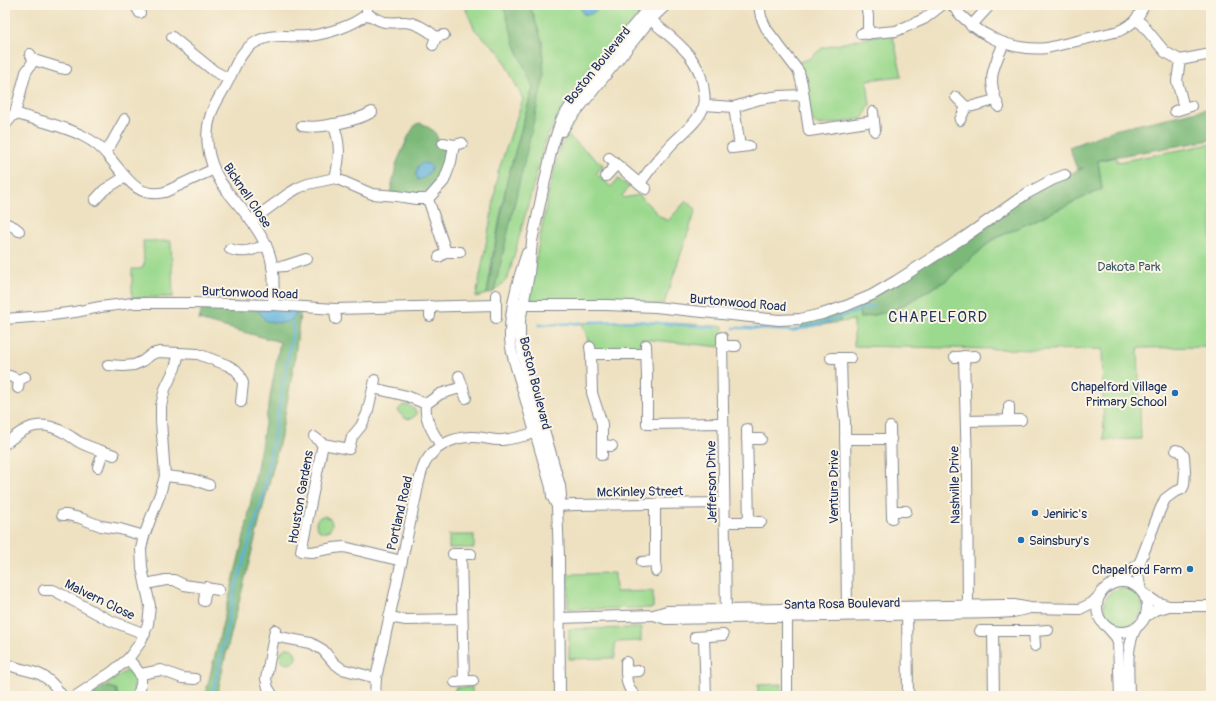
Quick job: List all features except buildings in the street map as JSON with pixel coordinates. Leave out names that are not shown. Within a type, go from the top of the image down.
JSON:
[{"type":"street","name":"Boston Boulevard","points":[[560,696],[560,618],[557,506],[552,496],[539,432],[511,347],[510,321],[529,274],[532,241],[552,148],[561,120],[571,105],[647,16],[652,5]]},
{"type":"street","name":"Boston Boulevard","points":[[647,16],[666,5]]},
{"type":"street","points":[[760,5],[761,17],[767,30],[799,72],[809,131],[874,121]]},
{"type":"street","points":[[866,5],[868,16],[865,34],[896,31],[924,19],[942,5]]},
{"type":"street","points":[[952,5],[971,26],[986,36],[1004,43],[1025,48],[1047,48],[1119,31],[1136,20],[1144,5]]},
{"type":"street","points":[[971,26],[990,5]]},
{"type":"street","name":"Bicknell Close","points":[[273,305],[274,275],[266,245],[251,221],[227,192],[219,179],[208,150],[208,129],[212,112],[239,58],[254,43],[260,40],[273,36],[302,36],[315,34],[357,21],[367,10],[384,22],[405,22],[412,24],[424,29],[437,39]]},
{"type":"street","points":[[606,176],[612,161],[643,187],[644,177],[670,146],[699,117],[704,105],[702,82],[699,71],[694,62],[684,48],[647,16]]},
{"type":"street","points":[[1136,20],[1142,24],[1165,52],[1180,60],[1211,54]]},
{"type":"street","points":[[171,36],[214,71],[229,79]]},
{"type":"street","points":[[966,107],[997,104],[991,82],[992,73],[1004,43]]},
{"type":"street","points":[[5,125],[15,113],[26,72],[32,57],[66,69]]},
{"type":"street","points":[[1180,60],[1177,81],[1183,108]]},
{"type":"street","points":[[704,105],[734,107],[760,99],[803,95]]},
{"type":"street","points":[[956,97],[966,107]]},
{"type":"street","points":[[734,107],[740,147]]},
{"type":"street","points":[[960,120],[966,107]]},
{"type":"street","points":[[302,126],[314,127],[333,124],[360,118],[372,112]]},
{"type":"street","points":[[15,113],[73,132],[90,140],[105,152],[125,178],[139,189],[152,194],[165,192],[214,169]]},
{"type":"street","points":[[105,152],[111,144],[125,117]]},
{"type":"street","points":[[333,124],[340,156],[335,178]]},
{"type":"street","points":[[428,200],[444,180],[450,162],[453,144]]},
{"type":"street","name":"Burtonwood Road","points":[[518,304],[655,307],[779,320],[800,319],[822,314],[872,295],[966,236],[1017,200],[1052,180],[1065,175]]},
{"type":"street","points":[[95,200],[104,190],[125,178]]},
{"type":"street","points":[[251,221],[298,188],[308,184],[335,178],[372,194],[428,200]]},
{"type":"street","points":[[428,200],[443,255],[460,252]]},
{"type":"street","points":[[5,223],[19,231]]},
{"type":"street","points":[[230,249],[239,252],[251,251],[266,245]]},
{"type":"street","points":[[272,267],[285,266],[306,259]]},
{"type":"street","name":"Burtonwood Road","points":[[5,319],[44,316],[133,303],[273,305],[336,314],[430,311],[496,300],[496,318]]},
{"type":"street","name":"Jefferson Drive","points":[[726,614],[722,342],[736,346]]},
{"type":"street","points":[[606,449],[602,424],[592,394],[591,351],[646,350],[647,429],[723,423]]},
{"type":"street","points":[[106,364],[118,366],[139,364],[155,353],[198,354],[236,370],[243,383],[240,403]]},
{"type":"street","name":"Malvern Close","points":[[76,696],[112,672],[128,659],[135,652],[145,634],[150,610],[141,561],[141,549],[144,536],[160,494],[165,476],[161,406],[165,389],[175,368],[179,353]]},
{"type":"street","name":"Nashville Drive","points":[[968,610],[966,421],[960,357],[975,356]]},
{"type":"street","name":"Ventura Drive","points":[[840,358],[845,417],[847,612]]},
{"type":"street","points":[[5,376],[10,376],[20,382]]},
{"type":"street","points":[[459,376],[466,398]]},
{"type":"street","name":"Houston Gardens","points":[[314,437],[323,444],[349,449],[352,437],[364,420],[374,384],[426,404]]},
{"type":"street","points":[[441,446],[426,419],[426,404],[440,394],[463,387]]},
{"type":"street","points":[[1009,406],[1009,420]]},
{"type":"street","points":[[966,421],[1021,420]]},
{"type":"street","points":[[5,444],[25,429],[39,425],[57,429],[103,452],[114,455]]},
{"type":"street","points":[[890,427],[892,515],[906,511]]},
{"type":"street","name":"Portland Road","points":[[374,696],[376,678],[389,617],[420,478],[426,462],[434,452],[450,441],[466,437],[502,440],[539,432]]},
{"type":"street","points":[[749,522],[747,434],[761,438]]},
{"type":"street","points":[[845,439],[891,439]]},
{"type":"street","name":"Houston Gardens","points":[[323,444],[301,551],[311,552],[344,547],[402,561]]},
{"type":"street","points":[[1109,628],[1122,632],[1130,631],[1142,623],[1146,616],[1146,599],[1142,591],[1138,575],[1140,562],[1164,499],[1182,489],[1184,485],[1184,456],[1180,451],[1176,450]]},
{"type":"street","points":[[98,467],[103,452]]},
{"type":"street","points":[[165,476],[192,479],[210,486]]},
{"type":"street","name":"McKinley Street","points":[[557,506],[574,504],[724,502]]},
{"type":"street","points":[[642,562],[655,566],[655,504]]},
{"type":"street","points":[[59,516],[74,516],[101,526],[120,529],[144,536]]},
{"type":"street","points":[[725,522],[761,522]]},
{"type":"street","points":[[462,554],[464,681]]},
{"type":"street","points":[[1119,582],[1140,562]]},
{"type":"street","points":[[146,584],[174,580],[184,585],[219,590]]},
{"type":"street","points":[[1080,609],[1092,603],[1112,584],[1119,582],[1127,582],[1135,585],[1156,602],[1169,606],[1211,606]]},
{"type":"street","points":[[204,601],[206,587]]},
{"type":"street","name":"Malvern Close","points":[[42,591],[53,590],[109,620],[145,634]]},
{"type":"street","points":[[1100,595],[1097,608],[1098,614],[1101,620],[1116,637],[1118,642],[1120,696]]},
{"type":"street","name":"Santa Rosa Boulevard","points":[[560,618],[654,615],[666,619],[726,614],[968,610],[1014,605],[1030,608],[1080,609],[1101,620]]},
{"type":"street","points":[[1146,616],[1156,610],[1169,606]]},
{"type":"street","points":[[907,610],[908,696]]},
{"type":"street","points":[[787,613],[787,696]]},
{"type":"street","points":[[389,617],[406,620],[462,620]]},
{"type":"street","points":[[1129,696],[1128,651],[1136,628]]},
{"type":"street","points":[[980,631],[1048,630]]},
{"type":"street","points":[[994,631],[994,696]]},
{"type":"street","points":[[1034,631],[1035,646]]},
{"type":"street","points":[[273,696],[268,688],[266,679],[274,633],[311,643],[323,650],[334,663],[342,669],[376,678]]},
{"type":"street","points":[[706,696],[700,637],[723,635]]},
{"type":"street","points":[[128,659],[140,674],[141,684],[137,696]]},
{"type":"street","points":[[5,662],[15,667],[35,672],[43,676],[54,684],[62,696]]},
{"type":"street","points":[[635,696],[627,684],[626,667],[639,671]]},
{"type":"street","points":[[140,674],[161,670],[182,678],[195,679]]},
{"type":"green space","points":[[464,5],[502,5],[533,87],[507,181],[487,294],[476,297],[498,172],[523,99],[500,53],[475,30]]},
{"type":"green space","points":[[502,5],[530,5],[542,41],[544,77],[494,292],[487,294],[507,181],[533,87],[515,45]]},
{"type":"green space","points":[[530,5],[648,5],[558,115],[545,142],[508,278],[494,292],[542,41]]},
{"type":"green space","points":[[892,32],[902,76],[867,80],[870,105],[862,119],[821,125],[814,123],[809,108],[804,77],[799,62],[811,58],[822,48]]},
{"type":"green space","points":[[1211,108],[1211,140],[1107,158],[1098,161],[1102,189],[992,240],[947,280],[892,311],[860,318],[858,301],[1026,194],[1083,168],[1077,169],[1069,147],[1114,130]]},
{"type":"green space","points":[[421,123],[434,131],[440,147],[448,151],[448,159],[445,163],[441,177],[437,184],[426,192],[412,194],[390,193],[397,162],[409,135],[416,124]]},
{"type":"green space","points":[[567,135],[604,166],[596,173],[611,187],[618,179],[629,187],[622,196],[623,198],[639,195],[660,216],[668,221],[686,201],[696,209],[664,304],[528,300],[549,190],[560,148]]},
{"type":"green space","name":"Dakota Park","points":[[1211,144],[1211,347],[1138,348],[1141,439],[1104,440],[1102,349],[1041,350],[854,346],[854,320],[840,322],[839,308],[858,301],[860,318],[895,310],[947,280],[992,240],[1102,189],[1098,161],[1116,157],[1118,162]]},
{"type":"green space","points":[[143,241],[171,241],[173,297],[132,298],[132,269],[141,269],[144,265]]},
{"type":"green space","points":[[203,303],[301,306],[294,364],[281,436],[226,654],[217,696],[205,696],[246,528],[280,342],[199,320]]},
{"type":"green space","points":[[839,308],[840,322],[801,328],[800,319]]},
{"type":"green space","points":[[636,321],[723,326],[722,347],[642,339],[639,354],[592,352],[582,323]]},
{"type":"green space","points":[[403,405],[412,407],[417,414],[409,419],[402,416],[398,410]]},
{"type":"green space","points":[[324,516],[331,521],[332,524],[327,531],[324,532],[317,527],[316,524],[321,517]]},
{"type":"green space","points":[[449,535],[474,535],[474,548],[449,548]]},
{"type":"green space","points":[[615,573],[616,592],[653,591],[653,608],[568,609],[568,574]]},
{"type":"green space","points":[[1119,588],[1127,588],[1137,593],[1141,600],[1141,614],[1137,621],[1127,626],[1119,626],[1109,621],[1107,618],[1104,611],[1104,603],[1109,593],[1112,591]]},
{"type":"green space","points":[[641,628],[641,641],[615,642],[615,658],[569,659],[569,629]]},
{"type":"green space","points":[[288,648],[295,653],[296,656],[291,663],[288,664],[281,659],[280,656],[285,649]]},
{"type":"green space","points":[[126,671],[131,673],[134,677],[133,687],[135,692],[132,696],[117,696],[116,689],[105,686]]},
{"type":"green space","points":[[782,684],[781,696],[758,696],[758,685]]},
{"type":"green space","points":[[105,686],[116,689],[117,696],[89,696]]},
{"type":"green space","points":[[472,687],[472,696],[455,696],[455,688]]},
{"type":"water","points":[[580,5],[598,5],[597,10],[591,14],[583,14]]},
{"type":"water","points":[[423,163],[429,164],[432,167],[426,176],[418,180],[416,175],[418,166]]},
{"type":"water","points":[[264,306],[289,307],[295,312],[296,316],[286,323],[266,321],[258,311]]},
{"type":"waterway","points":[[734,328],[792,331],[826,322],[873,306]]},
{"type":"waterway","points":[[590,322],[636,321],[715,328]]},
{"type":"waterway","points":[[212,696],[235,590],[263,496],[293,330],[291,322]]},
{"type":"waterway","points":[[539,325],[582,323]]},
{"type":"place","name":"Chapelford Village Primary School","points":[[1175,393]]},
{"type":"place","name":"Jeniric's","points":[[1035,513]]},
{"type":"place","name":"Sainsbury's","points":[[1021,540]]},
{"type":"place","name":"Chapelford Farm","points":[[1190,569]]},
{"type":"district","name":"CHAPELFORD","points":[[938,317]]}]
